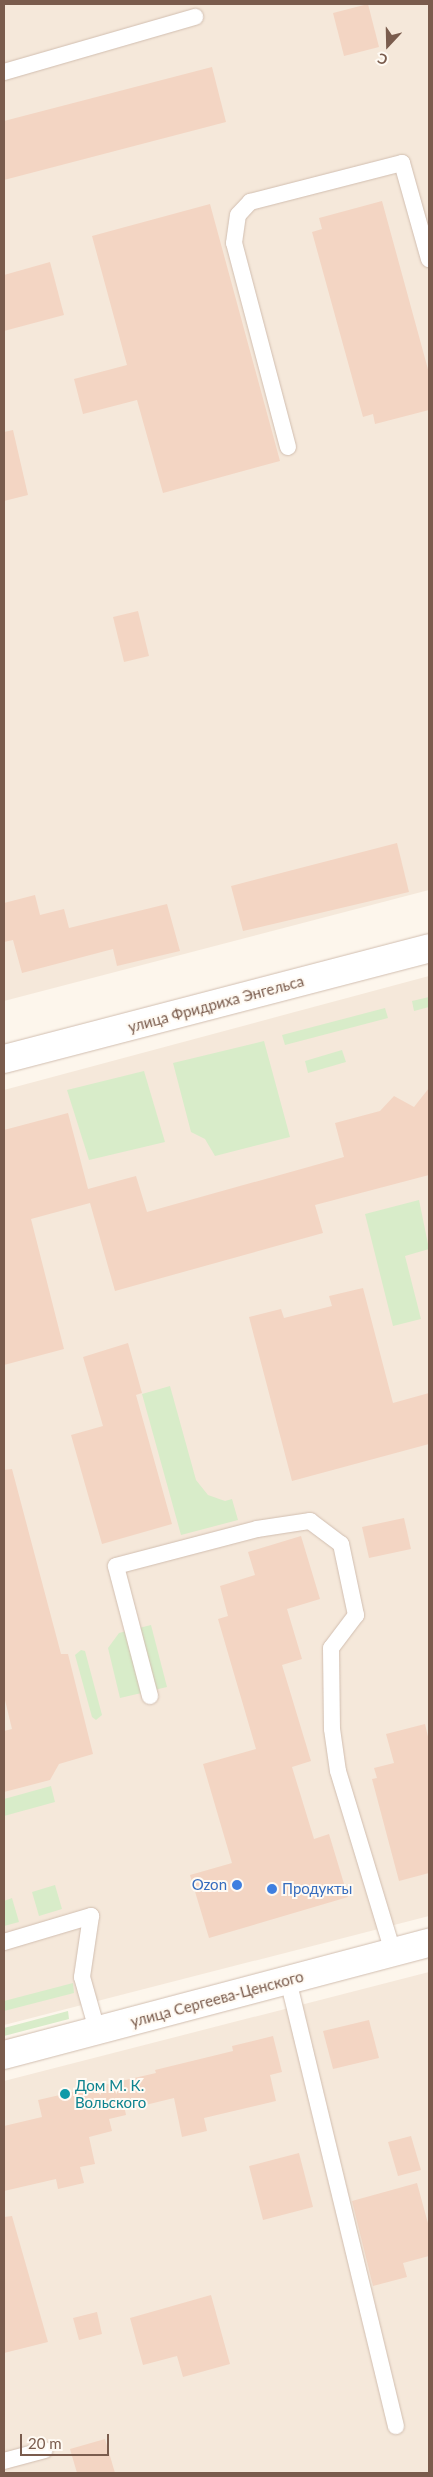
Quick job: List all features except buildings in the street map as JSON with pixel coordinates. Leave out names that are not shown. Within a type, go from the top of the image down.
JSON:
[{"type":"street","name":"улица Фридриха Энгельса","points":[[4,1059],[429,948]]},
{"type":"street","name":"улица Сергеева-Ценского","points":[[4,2055],[429,1943]]},
{"type":"lane","points":[[4,72],[195,17]]},
{"type":"lane","points":[[288,447],[234,243],[238,215],[250,202],[402,164],[429,259]]},
{"type":"lane","points":[[150,1696],[116,1566],[257,1529],[310,1521],[341,1544],[356,1615],[331,1648],[332,1730],[336,1763],[393,1952]]},
{"type":"lane","points":[[4,1942],[91,1916],[82,1977],[97,2030]]},
{"type":"lane","points":[[288,1980],[396,2426]]},
{"type":"lane","points":[[4,2461],[45,2450]]},
{"type":"shaded area","points":[[4,4],[429,4],[429,890],[4,1001]]},
{"type":"shaded area","points":[[429,976],[429,1916],[4,2025],[4,1090]]},
{"type":"shaded area","points":[[429,1972],[429,2473],[4,2473],[4,2081]]},
{"type":"green space","points":[[429,997],[429,1007],[414,1011],[412,1001]]},
{"type":"green space","points":[[385,1008],[388,1018],[285,1045],[282,1035]]},
{"type":"green space","points":[[264,1041],[290,1137],[215,1156],[205,1139],[191,1132],[173,1063]]},
{"type":"green space","points":[[342,1050],[346,1062],[308,1073],[305,1061]]},
{"type":"green space","points":[[144,1071],[165,1142],[89,1160],[67,1090]]},
{"type":"green space","points":[[419,1200],[429,1249],[405,1256],[421,1319],[393,1326],[365,1214]]},
{"type":"green space","points":[[170,1386],[196,1480],[208,1495],[225,1501],[232,1499],[238,1520],[181,1535],[142,1394]]},
{"type":"green space","points":[[151,1625],[167,1687],[120,1698],[108,1648],[119,1633]]},
{"type":"green space","points":[[81,1650],[85,1651],[102,1715],[96,1720],[92,1717],[75,1655]]},
{"type":"green space","points":[[51,1786],[55,1802],[4,1816],[4,1799]]},
{"type":"green space","points":[[55,1885],[62,1909],[39,1916],[32,1892]]},
{"type":"green space","points":[[12,1898],[19,1922],[4,1926],[4,1901]]},
{"type":"green space","points":[[73,1983],[74,1993],[4,2011],[4,2001]]},
{"type":"green space","points":[[68,2011],[69,2019],[4,2036],[4,2028]]},
{"type":"place","name":"Ozon","points":[[237,1885]]},
{"type":"place","name":"Продукты","points":[[272,1889]]},
{"type":"place","name":"Дом М. К. Вольского","points":[[65,2094]]}]
